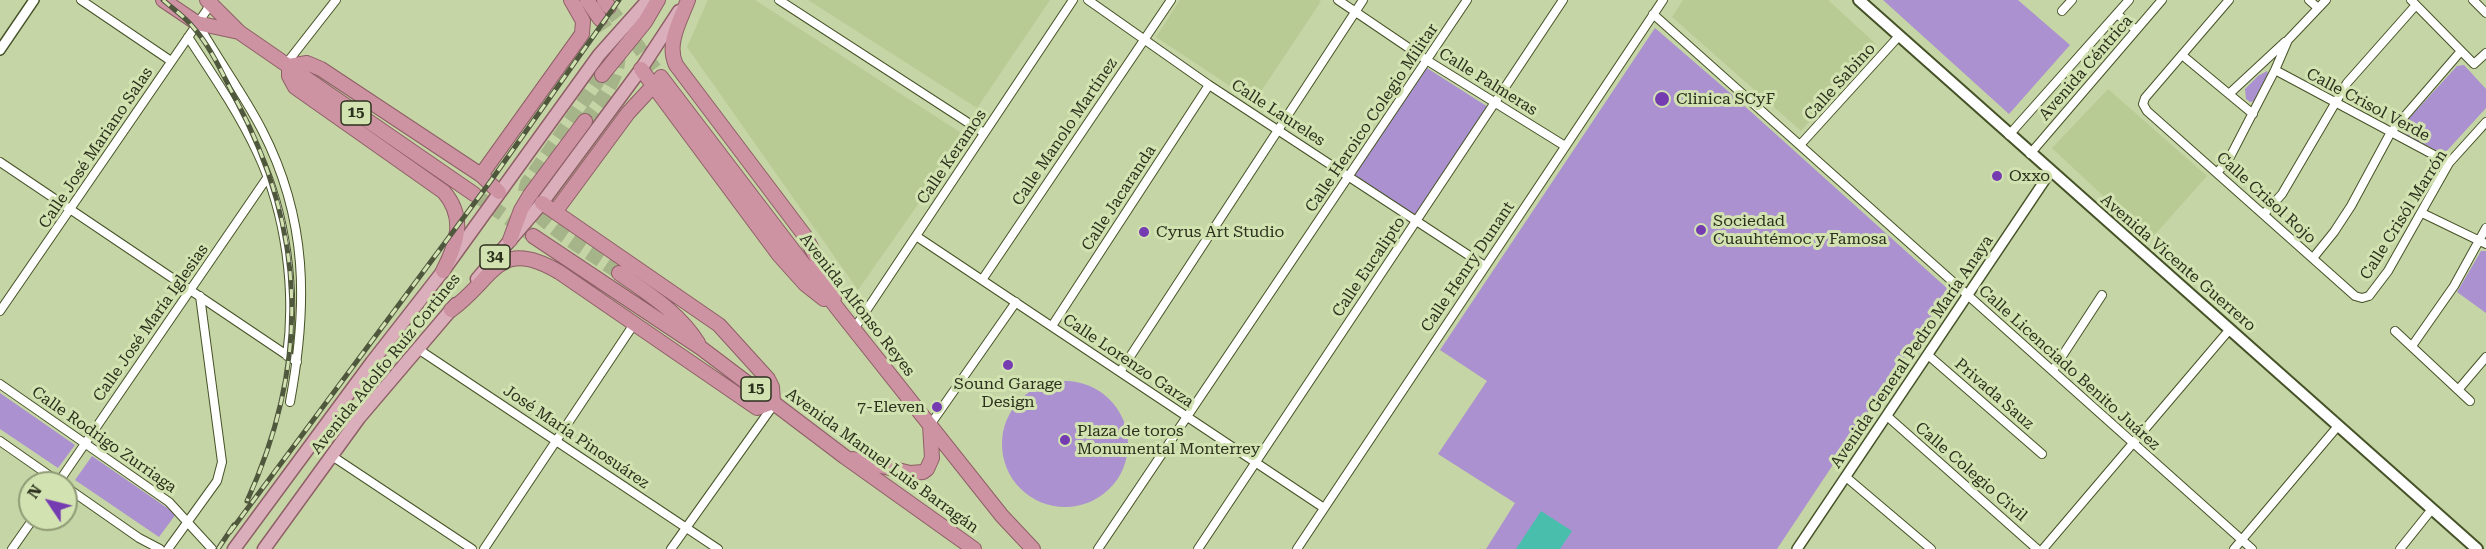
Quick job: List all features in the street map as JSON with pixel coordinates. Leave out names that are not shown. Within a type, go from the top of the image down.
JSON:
[{"type":"highway","name":"15","points":[[163,0],[197,22],[239,32]]},
{"type":"highway","points":[[481,175],[582,34],[583,21],[571,0]]},
{"type":"highway","points":[[587,0],[600,19]]},
{"type":"highway","points":[[602,75],[645,22],[658,0]]},
{"type":"highway","points":[[687,0],[672,43],[676,65],[805,236],[824,272],[837,308]]},
{"type":"highway","name":"15","points":[[211,1],[239,32],[474,194]]},
{"type":"highway","points":[[443,271],[456,245],[458,230],[456,212],[449,198],[444,192],[295,87],[289,76],[288,65],[307,63],[321,69],[481,175],[499,192]]},
{"type":"highway","points":[[640,69],[657,82],[778,255],[805,284],[837,308]]},
{"type":"highway","points":[[555,212],[628,113],[657,82]]},
{"type":"highway","points":[[510,240],[521,210],[530,195],[585,121]]},
{"type":"highway","points":[[451,310],[469,297],[503,261],[519,256],[545,264],[757,408],[774,403],[772,387],[768,379],[719,325],[542,203]]},
{"type":"highway","name":"Avenida Manuel Luis Barragán","points":[[533,236],[701,348],[845,457],[974,549]]},
{"type":"highway","points":[[620,273],[676,315],[689,328],[701,348]]},
{"type":"highway","name":"Avenida Alfonso Reyes","points":[[837,308],[1002,516],[1034,549]]},
{"type":"highway","points":[[845,457],[910,473],[922,472],[927,470],[932,458],[930,425]]},
{"type":"main road","name":"Avenida Adolfo Ruíz Cortines","points":[[234,549],[372,362],[443,271],[599,55],[648,0]]},
{"type":"main road","name":"Avenida Adolfo Ruíz Cortines","points":[[264,549],[359,418],[542,203],[640,69],[687,0]]},
{"type":"main road","name":"Avenida Vicente Guerrero","points":[[1859,0],[2476,549]]},
{"type":"street","points":[[0,50],[34,0]]},
{"type":"street","points":[[81,0],[171,61]]},
{"type":"street","points":[[288,65],[336,0]]},
{"type":"street","points":[[779,0],[984,133]]},
{"type":"street","name":"Calle Keramos","points":[[854,329],[1073,0]]},
{"type":"street","name":"Calle Laureles","points":[[1088,0],[1209,85],[1485,266]]},
{"type":"street","name":"Calle Manolo Martínez","points":[[982,280],[1171,0]]},
{"type":"street","name":"Calle Palmeras","points":[[1338,0],[1428,61],[1565,146]]},
{"type":"street","points":[[1120,372],[1363,0]]},
{"type":"street","name":"Calle Heroico Colegio Militar","points":[[1098,549],[1467,0]]},
{"type":"street","name":"Calle Eucalipto","points":[[1198,549],[1563,0]]},
{"type":"street","name":"Calle Henry Dunant","points":[[1297,549],[1663,0]]},
{"type":"street","points":[[2062,11],[2072,0]]},
{"type":"street","name":"Avenida Céntrica","points":[[2009,135],[2129,0]]},
{"type":"street","name":"Avenida Céntrica","points":[[2030,154],[2162,0]]},
{"type":"street","points":[[2229,0],[2181,55],[2253,114]]},
{"type":"street","points":[[2309,0],[2318,8]]},
{"type":"street","points":[[2229,94],[2288,40],[2326,0]]},
{"type":"street","points":[[2473,0],[2486,13]]},
{"type":"street","name":"Calle José Mariano Salas","points":[[0,311],[211,1]]},
{"type":"street","points":[[2264,214],[2282,194],[2334,102],[2366,59],[2414,2],[2474,64],[2486,53]]},
{"type":"street","name":"Calle Licenciado Benito Juárez","points":[[1653,14],[2252,549]]},
{"type":"street","points":[[2117,14],[2136,30]]},
{"type":"street","points":[[197,22],[261,129],[281,172],[294,214],[302,273],[302,322],[290,402]]},
{"type":"street","name":"Calle Sabino","points":[[1800,145],[1899,36]]},
{"type":"street","points":[[188,37],[239,118],[267,178],[286,258],[290,300],[287,356]]},
{"type":"street","points":[[2217,173],[2230,157],[2253,114],[2288,40]]},
{"type":"street","points":[[2313,258],[2351,206],[2391,132],[2461,51]]},
{"type":"street","name":"Calle Crisol Rojo","points":[[2181,55],[2143,100],[2147,111],[2355,296],[2362,298],[2369,296]]},
{"type":"street","name":"Calle Crisol Verde","points":[[2275,70],[2449,163]]},
{"type":"street","name":"Calle Jacaranda","points":[[1052,326],[1209,85]]},
{"type":"street","name":"Calle Crisól Marrón","points":[[2369,296],[2400,253],[2449,163],[2486,122]]},
{"type":"street","points":[[0,162],[297,362]]},
{"type":"street","name":"Avenida General Pedro María Anaya","points":[[1797,549],[2050,171]]},
{"type":"street","name":"Calle José María Iglesias","points":[[67,471],[267,178]]},
{"type":"street","points":[[2422,213],[2483,242]]},
{"type":"street","points":[[2412,346],[2483,242],[2486,228]]},
{"type":"street","name":"Calle Lorenzo Garza","points":[[916,236],[1324,508]]},
{"type":"street","points":[[2053,370],[2102,295]]},
{"type":"street","points":[[168,549],[217,481],[222,462],[200,296]]},
{"type":"street","points":[[930,425],[1016,302]]},
{"type":"street","points":[[484,549],[555,439],[634,324]]},
{"type":"street","points":[[2043,549],[2230,329]]},
{"type":"street","points":[[2395,331],[2470,401]]},
{"type":"street","name":"José María Pinosuárez","points":[[418,349],[718,549]]},
{"type":"street","name":"Privada Sauz","points":[[1928,355],[2042,454]]},
{"type":"street","points":[[2458,390],[2486,357]]},
{"type":"street","name":"Calle Rodrigo Zurriaga","points":[[0,384],[169,502],[212,549]]},
{"type":"street","points":[[671,549],[774,403]]},
{"type":"street","name":"Calle Colegio Civil","points":[[1887,416],[2037,549]]},
{"type":"street","points":[[2234,549],[2338,426]]},
{"type":"street","points":[[0,441],[42,471]]},
{"type":"street","points":[[332,456],[472,549]]},
{"type":"street","points":[[1846,477],[1931,549]]},
{"type":"street","points":[[78,495],[144,541],[160,549]]},
{"type":"street","points":[[2400,549],[2432,509]]},
{"type":"street","points":[[12,549],[25,531]]},
{"type":"shaded area","points":[[708,0],[755,0],[966,136],[858,290],[687,47]]},
{"type":"shaded area","points":[[808,0],[1050,0],[977,108]]},
{"type":"shaded area","points":[[1180,0],[1321,1],[1254,102],[1156,37]]},
{"type":"shaded area","points":[[1683,0],[1828,0],[1876,44],[1801,131],[1672,17]]},
{"type":"shaded area","points":[[1883,0],[2018,0],[2070,45],[2009,114]]},
{"type":"shaded area","name":"Sociedad Cuauhtémoc y Famosa","points":[[1655,28],[1949,290],[1777,549],[1486,549],[1515,503],[1438,454],[1487,381],[1440,350]]},
{"type":"shaded area","points":[[2464,65],[2486,89],[2486,108],[2444,154],[2403,134],[2402,126],[2457,66]]},
{"type":"shaded area","points":[[1427,68],[1488,107],[1415,217],[1354,175]]},
{"type":"shaded area","points":[[2267,71],[2269,76],[2255,101],[2250,102],[2246,99],[2245,89],[2258,76]]},
{"type":"shaded area","points":[[2108,89],[2207,176],[2150,240],[2052,148]]},
{"type":"shaded area","points":[[2481,251],[2486,251],[2486,313],[2457,292]]},
{"type":"shaded area","name":"Plaza de toros Monumental Monterrey","points":[[1065,381],[1089,385],[1110,399],[1124,420],[1128,444],[1124,468],[1110,489],[1089,503],[1065,507],[1041,503],[1020,489],[1006,468],[1002,444],[1006,420],[1020,399],[1041,385]]},
{"type":"shaded area","points":[[0,393],[75,445],[58,468],[0,429]]},
{"type":"shaded area","points":[[92,456],[176,514],[159,537],[78,482],[78,476]]},
{"type":"water","points":[[1541,511],[1572,531],[1560,549],[1516,549]]},
{"type":"tunnel","points":[[609,7],[661,77]]},
{"type":"tunnel","points":[[585,121],[605,95],[618,64],[615,44],[600,19]]},
{"type":"tunnel","points":[[602,75],[527,183],[525,194],[532,209],[542,219],[619,273]]},
{"type":"tunnel","points":[[474,194],[533,236]]},
{"type":"railway","points":[[163,0],[186,20],[205,43],[235,98],[259,148],[276,198],[287,248],[292,298],[290,348],[282,399],[268,450],[247,501]]},
{"type":"railway","points":[[230,532],[490,182],[619,0]]},
{"type":"railway","points":[[218,549],[234,525]]},
{"type":"place","name":"Clinica SCyF","points":[[1662,99]]},
{"type":"place","name":"Oxxo","points":[[1997,176]]},
{"type":"place","name":"Sociedad Cuauhtémoc y Famosa","points":[[1701,230]]},
{"type":"place","name":"Cyrus Art Studio","points":[[1144,232]]},
{"type":"place","name":"Sound Garage Design","points":[[1008,365]]},
{"type":"place","name":"7-Eleven","points":[[937,407]]},
{"type":"place","name":"Plaza de toros Monumental Monterrey","points":[[1065,440]]}]
